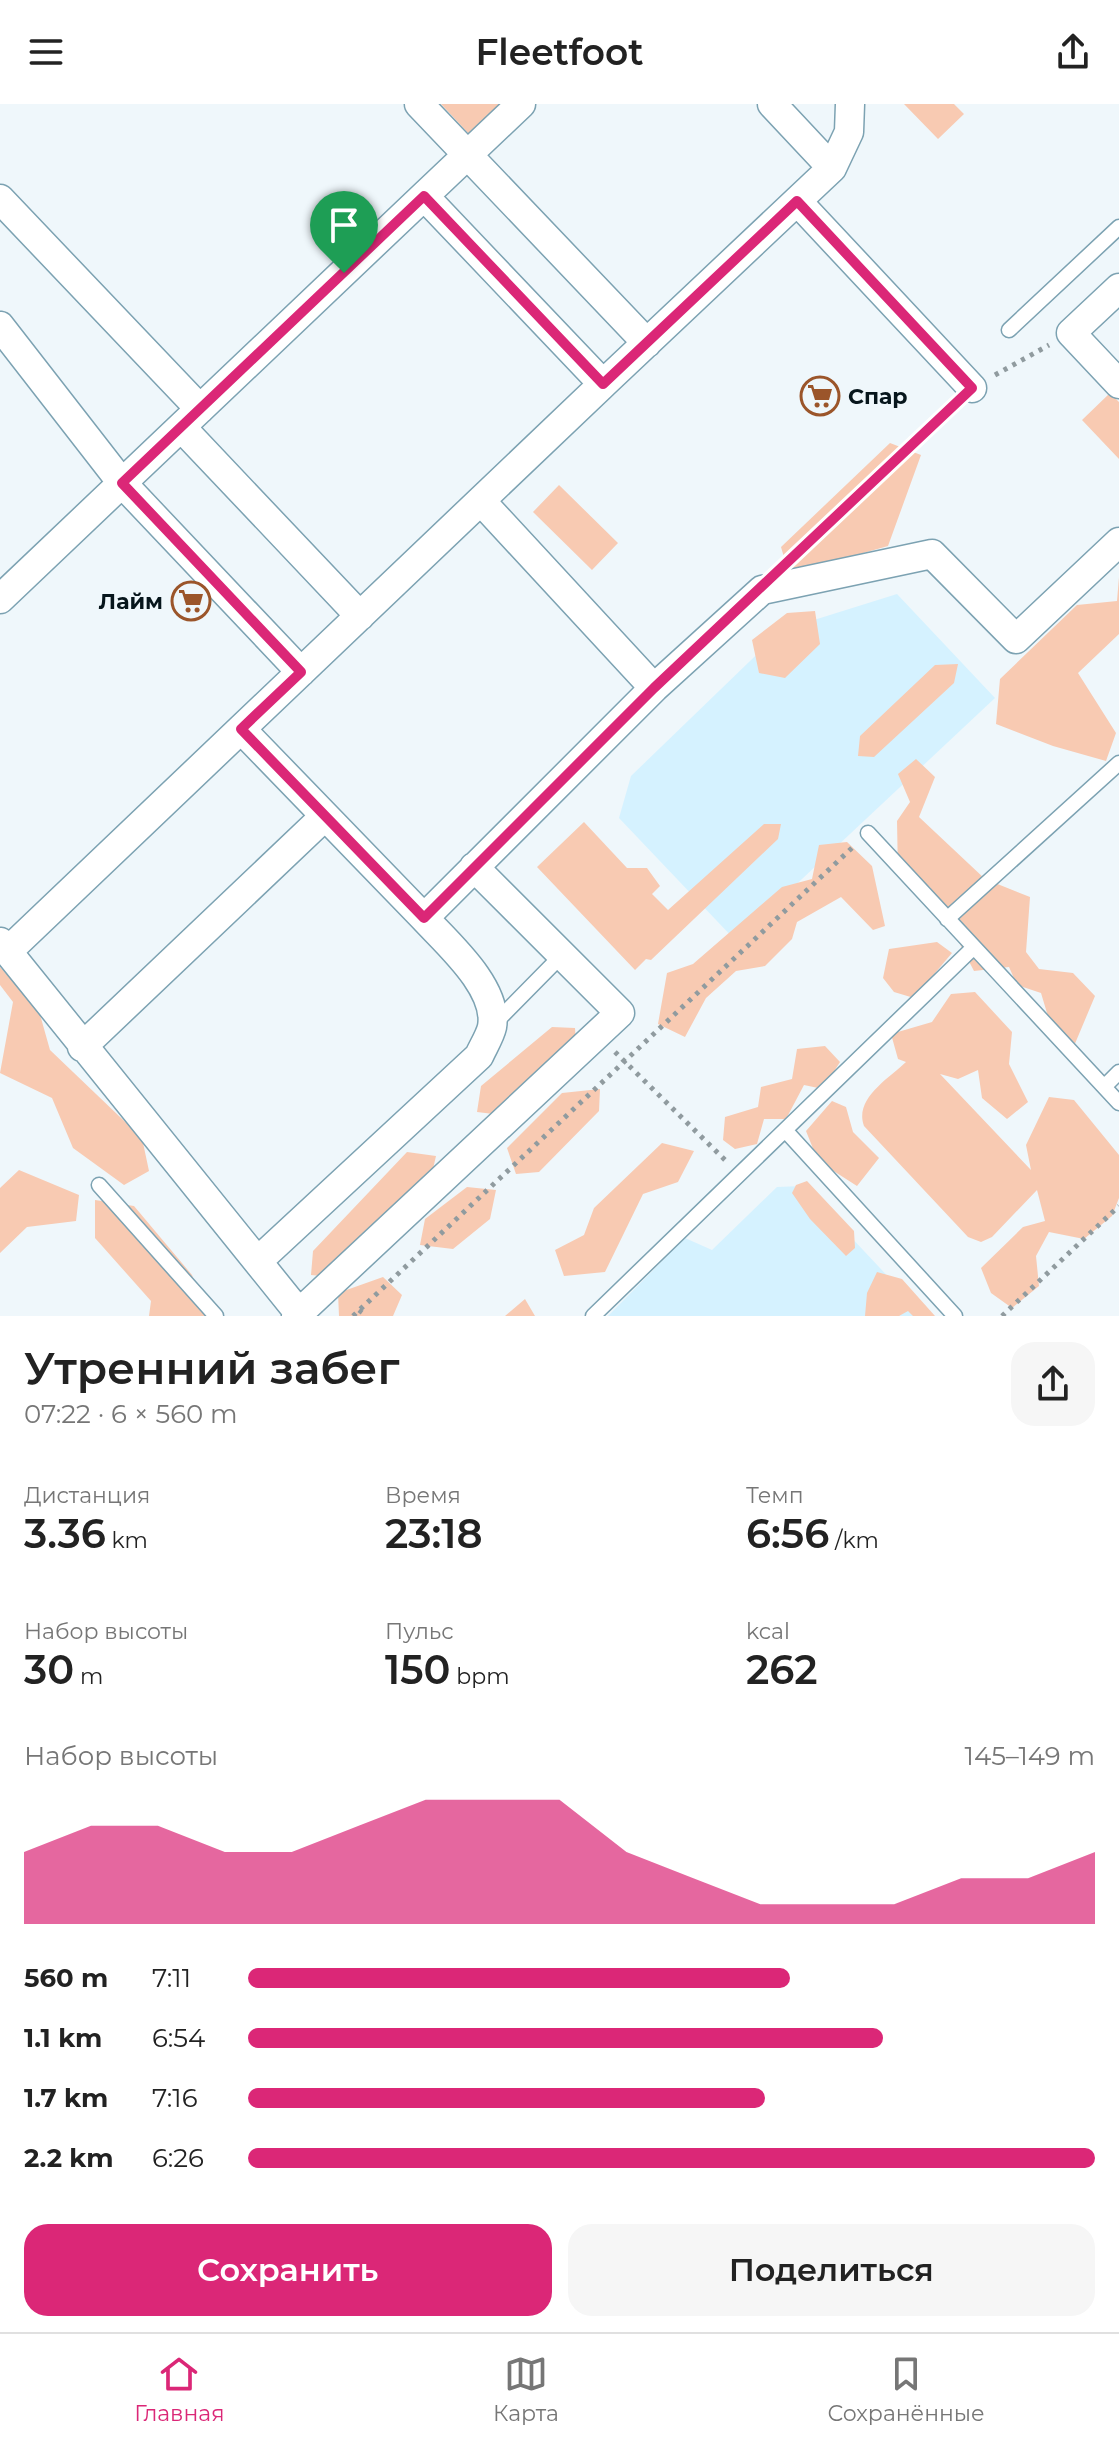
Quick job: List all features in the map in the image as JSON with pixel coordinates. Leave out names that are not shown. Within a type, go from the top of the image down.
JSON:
[{"type":"street","points":[[419,104],[647,343]]},
{"type":"street","points":[[0,599],[521,104]]},
{"type":"street","points":[[772,104],[832,168]]},
{"type":"street","points":[[474,867],[620,1013],[298,1314],[259,1260],[82,1047],[4,946],[241,729],[832,168],[849,132],[850,104]]},
{"type":"street","points":[[424,196],[603,384]]},
{"type":"street","points":[[0,199],[360,616]]},
{"type":"street","points":[[797,201],[972,388]]},
{"type":"street","points":[[1119,288],[1071,333],[1119,384]]},
{"type":"street","points":[[0,326],[122,483],[301,672]]},
{"type":"street","points":[[481,501],[654,688]]},
{"type":"street","points":[[424,918],[654,688],[762,590],[932,554],[1016,639],[1119,542]]},
{"type":"street","points":[[241,729],[467,964],[485,990],[492,1026],[479,1056],[259,1260]]},
{"type":"street","points":[[82,1047],[325,816]]},
{"type":"lane","points":[[1009,330],[1119,227]]},
{"type":"lane","points":[[947,919],[1119,763]]},
{"type":"lane","points":[[868,833],[1119,1103]]},
{"type":"lane","points":[[593,1316],[974,947]]},
{"type":"lane","points":[[492,1026],[562,955]]},
{"type":"lane","points":[[1105,1086],[1119,1072]]},
{"type":"lane","points":[[785,1130],[955,1316]]},
{"type":"lane","points":[[99,1185],[216,1316]]},
{"type":"path","points":[[795,558],[972,388],[1071,333]]},
{"type":"path","points":[[353,1316],[868,833]]},
{"type":"path","points":[[598,1034],[740,1175]]},
{"type":"path","points":[[1002,1316],[1119,1206]]},
{"type":"path","points":[[359,1310],[367,1316]]},
{"type":"shaded area","points":[[441,104],[501,104],[469,134]]},
{"type":"shaded area","points":[[904,104],[954,104],[964,114],[938,139]]},
{"type":"shaded area","points":[[1110,393],[1119,402],[1119,459],[1082,420]]},
{"type":"shaded area","points":[[890,443],[921,455],[888,546],[789,574],[781,547]]},
{"type":"shaded area","points":[[559,485],[618,543],[592,570],[533,512]]},
{"type":"shaded area","points":[[1119,577],[1119,634],[1078,673],[1116,733],[1106,761],[1053,746],[996,724],[1000,679],[1077,605],[1117,601]]},
{"type":"shaded area","points":[[897,594],[995,698],[736,941],[619,818],[631,776],[782,630]]},
{"type":"shaded area","points":[[815,611],[820,644],[785,678],[759,673],[752,640],[787,613]]},
{"type":"shaded area","points":[[958,664],[954,683],[874,757],[858,756],[860,736],[935,665]]},
{"type":"shaded area","points":[[916,759],[935,777],[919,817],[985,879],[1030,897],[1026,952],[1039,969],[1073,973],[1095,996],[1074,1046],[1056,1043],[1041,993],[1017,985],[1009,967],[974,971],[930,887],[898,874],[897,821],[910,802],[898,774]]},
{"type":"shaded area","points":[[584,822],[627,868],[647,868],[660,886],[652,894],[668,910],[764,824],[781,824],[778,839],[651,960],[646,959],[635,970],[537,867]]},
{"type":"shaded area","points":[[847,842],[872,866],[885,926],[873,930],[841,897],[797,922],[792,939],[765,966],[736,971],[706,998],[685,1037],[658,1024],[667,973],[693,964],[782,887],[812,879],[819,845]]},
{"type":"shaded area","points":[[937,942],[952,953],[914,998],[894,992],[883,978],[889,949]]},
{"type":"shaded area","points":[[0,967],[39,1011],[50,1050],[142,1138],[149,1171],[124,1185],[73,1148],[52,1098],[0,1073],[13,1002],[0,985]]},
{"type":"shaded area","points":[[975,992],[1012,1032],[1009,1064],[1028,1102],[1007,1119],[982,1098],[978,1070],[958,1079],[940,1074],[1031,1170],[1026,1145],[1049,1097],[1074,1100],[1119,1155],[1119,1198],[1112,1216],[1084,1239],[1049,1232],[1036,1256],[1039,1286],[1012,1308],[991,1293],[981,1268],[1023,1227],[1045,1221],[1037,1190],[992,1237],[981,1242],[968,1237],[864,1126],[862,1116],[874,1090],[906,1062],[898,1059],[891,1034],[932,1022],[951,994]]},
{"type":"shaded area","points":[[552,1027],[575,1028],[577,1059],[518,1117],[477,1112],[481,1086]]},
{"type":"shaded area","points":[[825,1046],[840,1062],[823,1089],[804,1085],[786,1119],[764,1119],[757,1144],[735,1149],[723,1140],[725,1117],[758,1107],[761,1087],[792,1079],[797,1049]]},
{"type":"shaded area","points":[[600,1089],[599,1111],[539,1172],[516,1174],[507,1148],[562,1093]]},
{"type":"shaded area","points":[[832,1101],[846,1107],[853,1132],[879,1158],[857,1186],[818,1161],[806,1131]]},
{"type":"shaded area","points":[[662,1143],[694,1151],[678,1182],[643,1194],[605,1272],[564,1276],[555,1250],[584,1235],[594,1208]]},
{"type":"shaded area","points":[[407,1152],[436,1156],[424,1208],[343,1278],[311,1275],[313,1251]]},
{"type":"shaded area","points":[[19,1170],[79,1195],[76,1221],[27,1227],[0,1253],[0,1188]]},
{"type":"shaded area","points":[[807,1181],[854,1231],[855,1248],[846,1256],[810,1219],[792,1193],[796,1185]]},
{"type":"shaded area","points":[[803,1186],[925,1316],[608,1316],[685,1238],[712,1250],[777,1187]]},
{"type":"shaded area","points":[[467,1187],[496,1190],[490,1219],[453,1249],[420,1245],[425,1219]]},
{"type":"shaded area","points":[[95,1200],[134,1206],[192,1275],[207,1316],[149,1316],[151,1301],[95,1238]]},
{"type":"shaded area","points":[[877,1272],[902,1279],[935,1316],[913,1316],[908,1311],[899,1316],[865,1316],[867,1293]]},
{"type":"shaded area","points":[[383,1277],[402,1295],[393,1316],[339,1316],[338,1293]]},
{"type":"shaded area","points":[[525,1299],[535,1316],[505,1316]]},
{"type":"place","name":"Спар","points":[[820,396]]},
{"type":"place","name":"Лайм","points":[[191,601]]},
{"type":"route","points":[[424,196],[603,384],[797,201],[972,388],[762,590],[654,688],[424,918],[241,729],[301,672],[122,483],[344,273],[424,196]]}]
